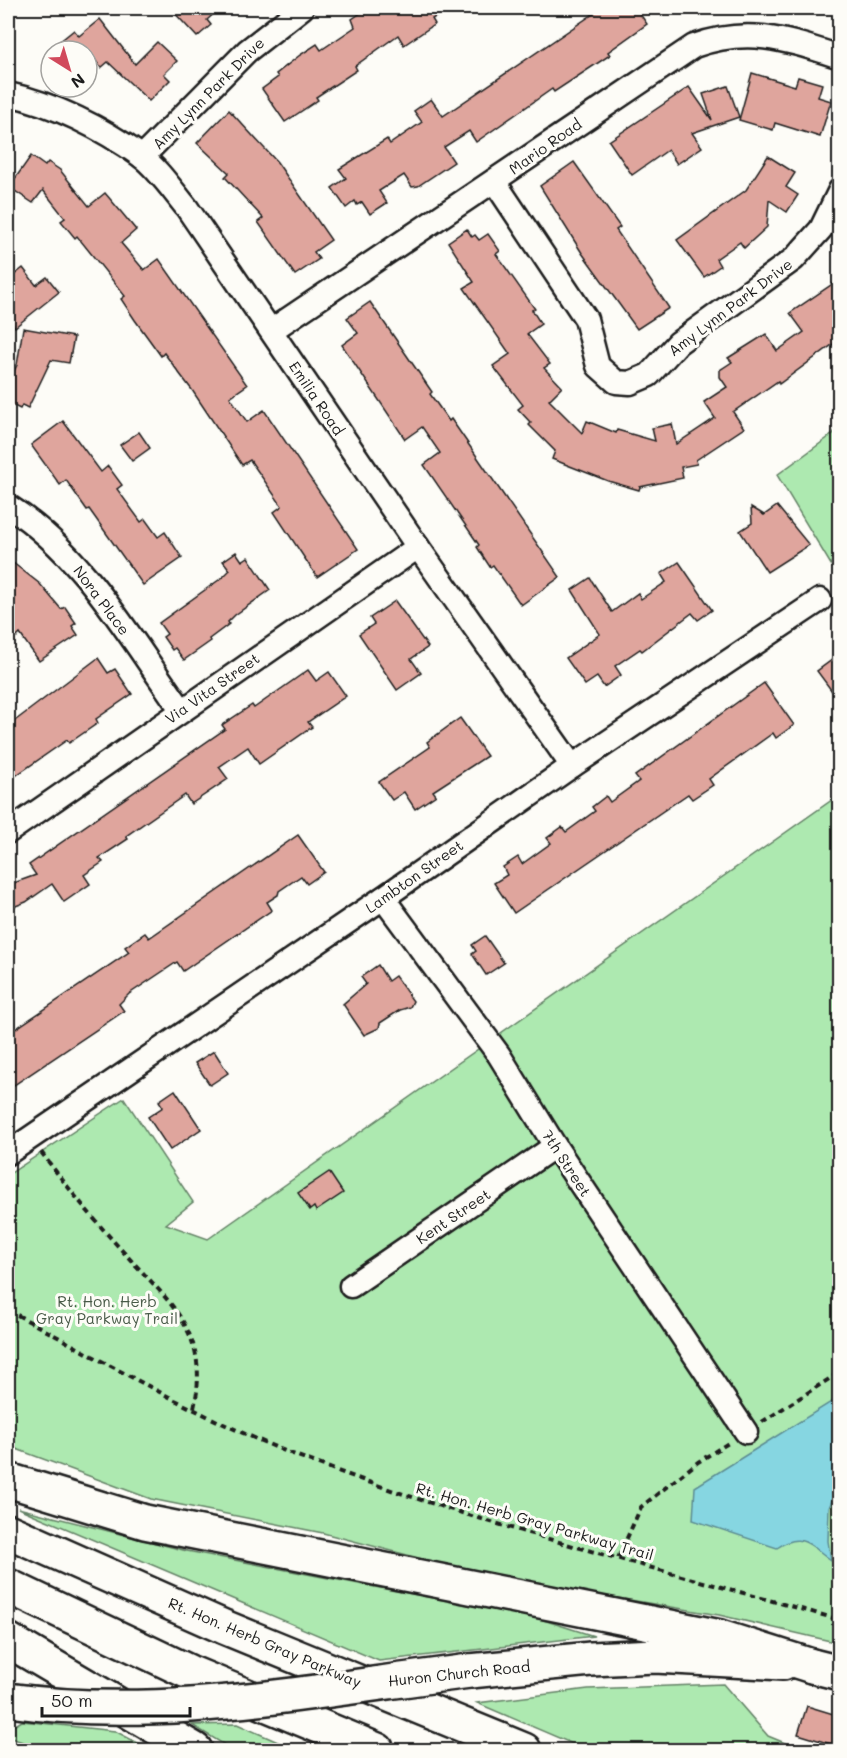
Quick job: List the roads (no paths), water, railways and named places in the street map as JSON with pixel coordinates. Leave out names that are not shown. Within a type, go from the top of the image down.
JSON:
[{"type":"main road","points":[[8,1480],[145,1522],[710,1635],[826,1669]]},
{"type":"main road","name":"Rt. Hon. Herb Gray Parkway","points":[[8,1531],[224,1627],[524,1750]]},
{"type":"main road","points":[[8,1586],[189,1671],[377,1750]]},
{"type":"main road","points":[[8,1640],[195,1750]]},
{"type":"main road","name":"Huron Church Road","points":[[8,1700],[74,1707],[205,1706],[470,1671],[591,1659],[655,1656],[826,1669]]},
{"type":"street","name":"Amy Lynn Park Drive","points":[[142,157],[247,51],[302,8]]},
{"type":"street","name":"Mario Road","points":[[272,330],[652,72],[694,46],[710,40],[740,35],[783,39],[840,57]]},
{"type":"street","name":"Emilia Road","points":[[8,94],[51,107],[74,117],[142,157],[193,216],[418,547],[572,766]]},
{"type":"street","name":"Amy Lynn Park Drive","points":[[494,181],[586,319],[598,366],[616,382],[630,382],[649,375],[678,343],[794,259],[821,229],[840,190]]},
{"type":"street","name":"Nora Place","points":[[8,506],[42,530],[80,569],[181,709]]},
{"type":"street","name":"Via Vita Street","points":[[8,832],[181,709],[418,547]]},
{"type":"street","name":"Lambton Street","points":[[8,1153],[383,898],[572,766],[820,600]]},
{"type":"street","name":"7th Street","points":[[383,898],[499,1055],[555,1146],[746,1432]]},
{"type":"street","name":"Kent Street","points":[[351,1286],[555,1146]]},
{"type":"water","points":[[839,1397],[839,1483],[829,1508],[828,1541],[831,1560],[800,1540],[777,1548],[693,1520],[695,1487]]},
{"type":"park label","name":"Rt. Hon. Herb Gray Parkway Trail","points":[[107,1310]]}]
